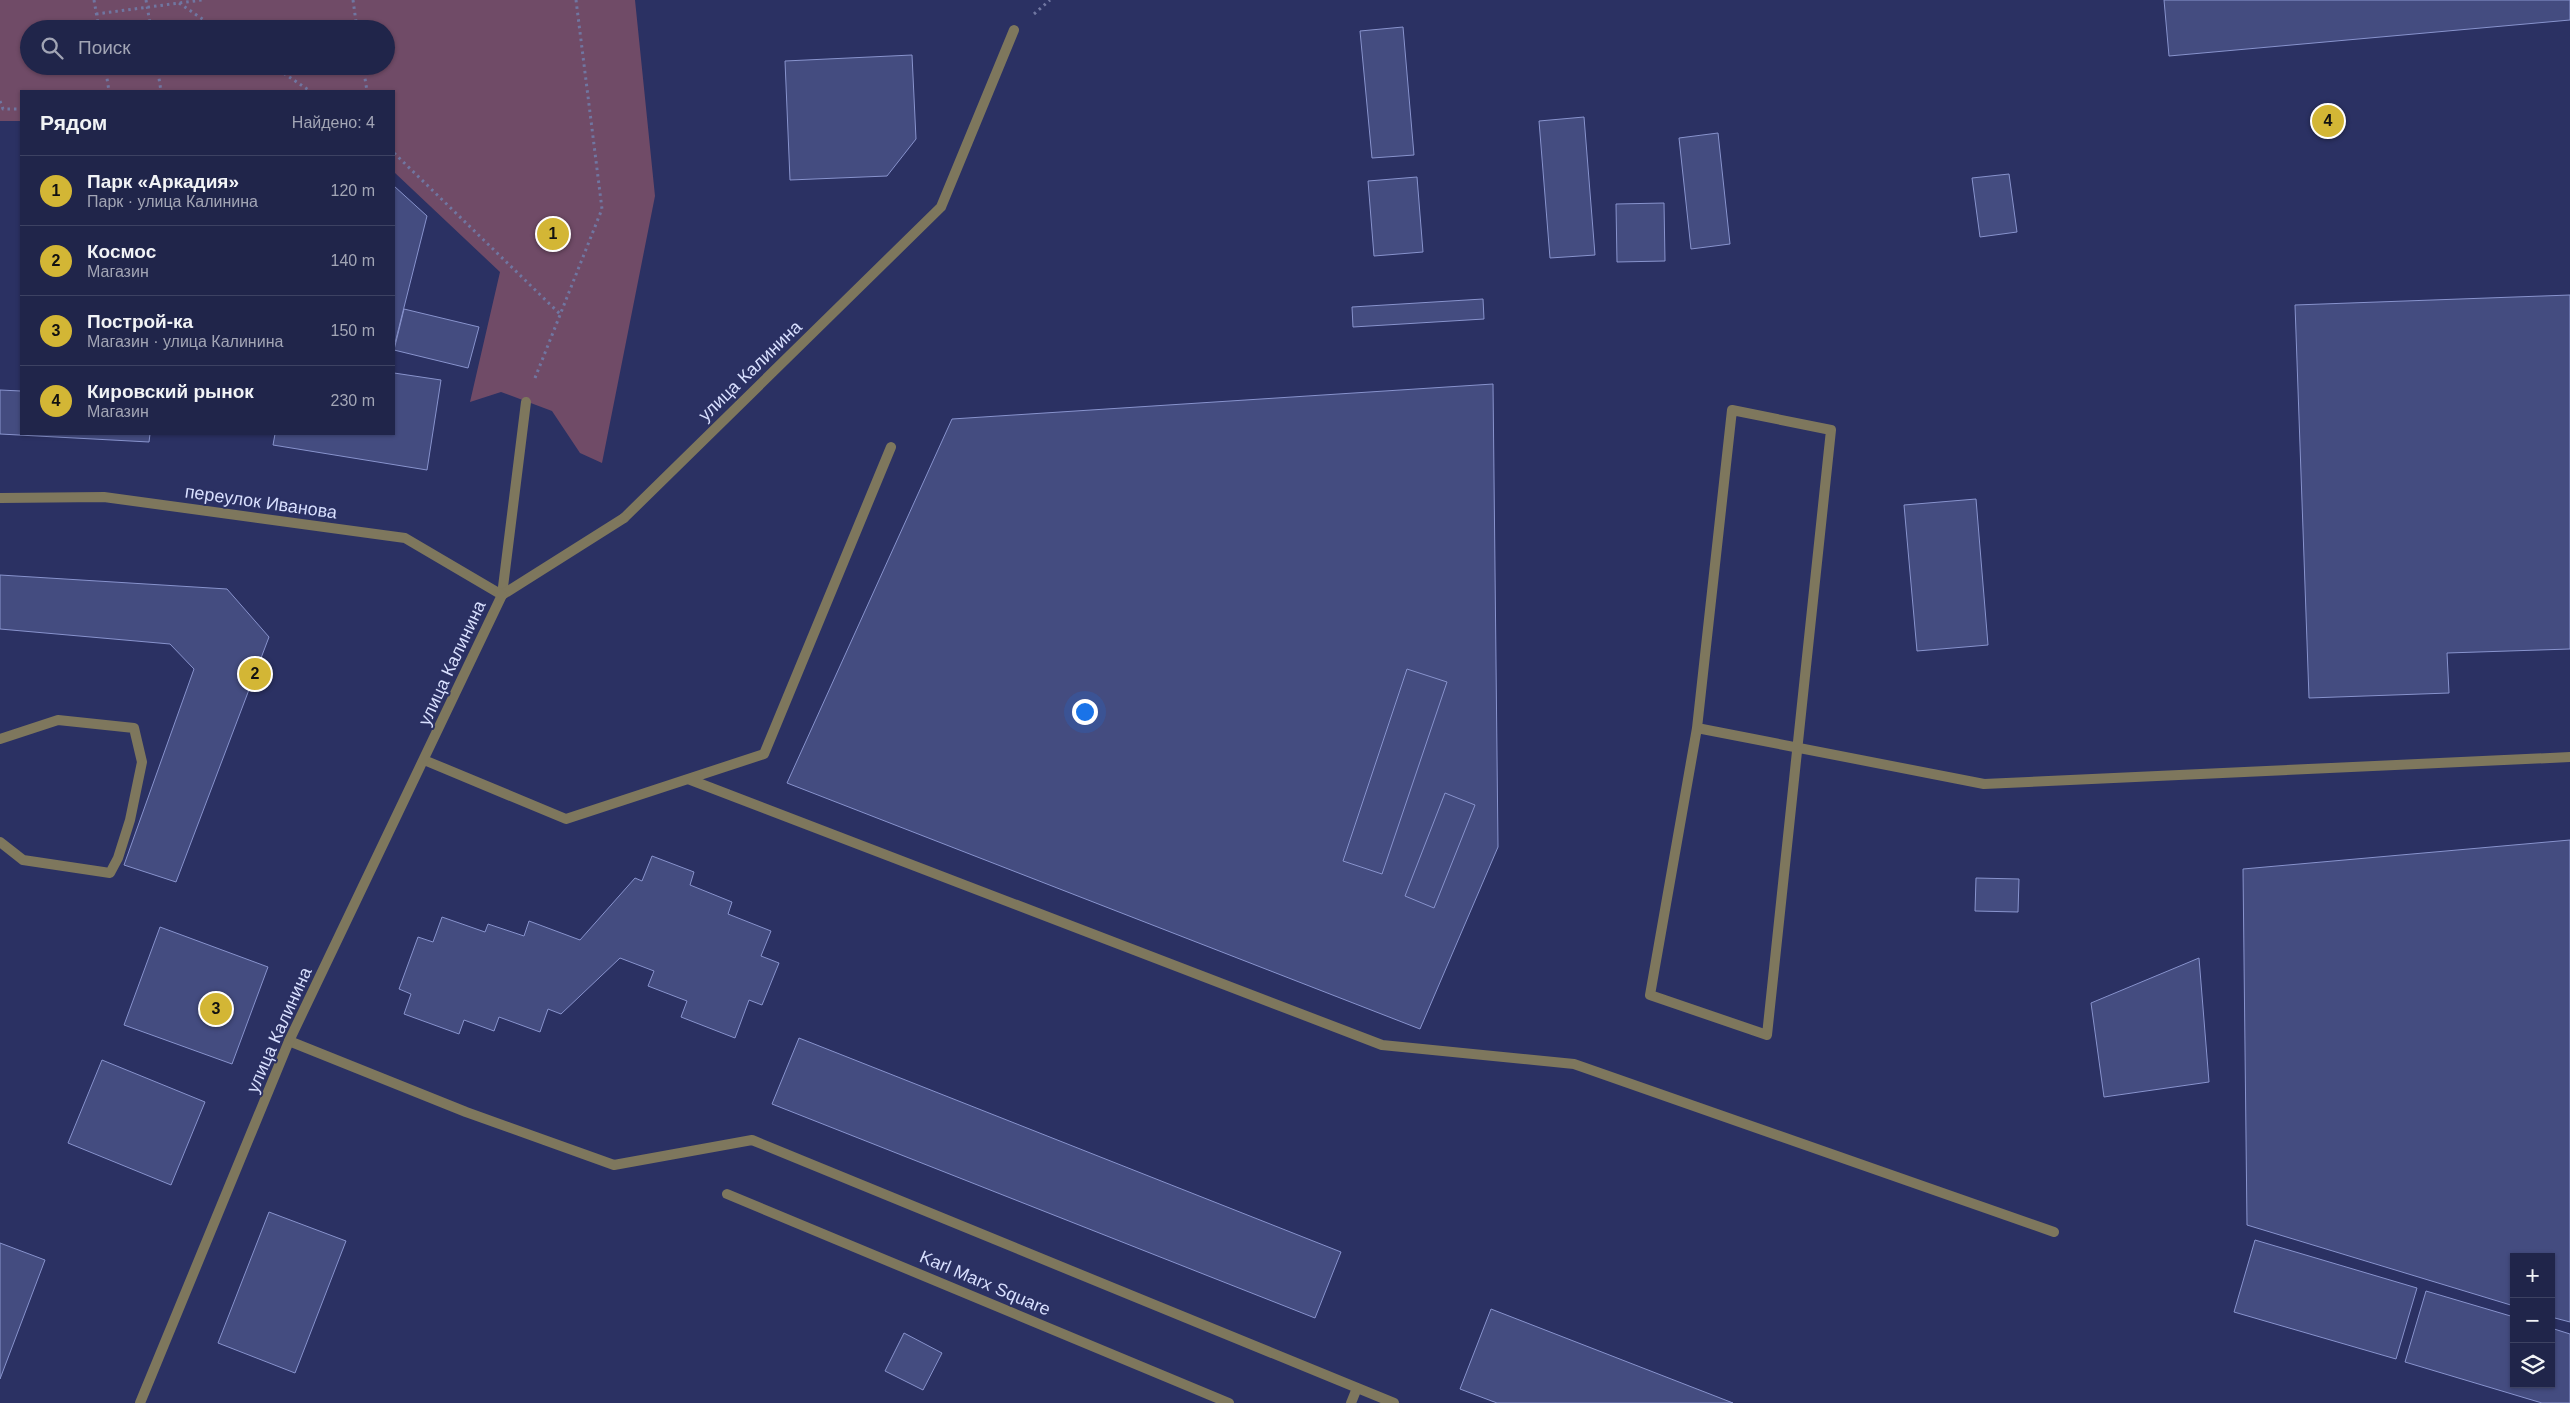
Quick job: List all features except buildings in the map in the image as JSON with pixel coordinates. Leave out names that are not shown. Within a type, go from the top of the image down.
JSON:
[{"type":"street","name":"улица Калинина","points":[[140,1403],[289,1041],[502,596],[624,518],[941,207],[1014,30]]},
{"type":"street","points":[[502,596],[526,402]]},
{"type":"street","points":[[1732,410],[1831,430],[1797,747],[1767,1035],[1650,995],[1697,728],[1732,410]]},
{"type":"street","points":[[424,760],[566,819],[764,754],[891,447]]},
{"type":"street","name":"переулок Иванова","points":[[0,498],[104,497],[405,538],[502,596]]},
{"type":"street","points":[[0,739],[58,720],[134,728],[142,762],[130,820],[118,858],[110,873],[23,860],[0,842]]},
{"type":"street","points":[[1697,728],[1984,784],[2570,757]]},
{"type":"street","points":[[688,779],[1382,1045],[1574,1064],[2054,1232]]},
{"type":"street","points":[[289,1041],[466,1112],[614,1165],[752,1140],[1394,1403]]},
{"type":"street","name":"Karl Marx Square","points":[[727,1194],[1229,1403]]},
{"type":"street","points":[[1351,1403],[1358,1388]]},
{"type":"path","points":[[94,0],[97,20]]},
{"type":"path","points":[[146,0],[150,20]]},
{"type":"path","points":[[96,14],[202,0]]},
{"type":"path","points":[[353,0],[356,20]]},
{"type":"path","points":[[526,402],[602,209],[576,0]]},
{"type":"path","points":[[179,3],[204,20]]},
{"type":"path","points":[[106,75],[109,90]]},
{"type":"path","points":[[158,75],[161,90]]},
{"type":"path","points":[[286,75],[309,90]]},
{"type":"path","points":[[364,75],[367,90]]},
{"type":"path","points":[[0,100],[3,109],[20,109]]},
{"type":"path","points":[[395,154],[560,314]]},
{"type":"shaded area","points":[[0,0],[635,0],[655,196],[602,463],[580,453],[552,411],[501,392],[470,402],[500,272],[395,173],[395,90],[20,90],[20,121],[0,121]]},
{"type":"place","name":"Кировский рынок","points":[[2328,121]]},
{"type":"place","name":"Парк «Аркадия»","points":[[553,234]]},
{"type":"place","name":"Космос","points":[[255,674]]},
{"type":"place","name":"Построй-ка","points":[[216,1009]]}]
